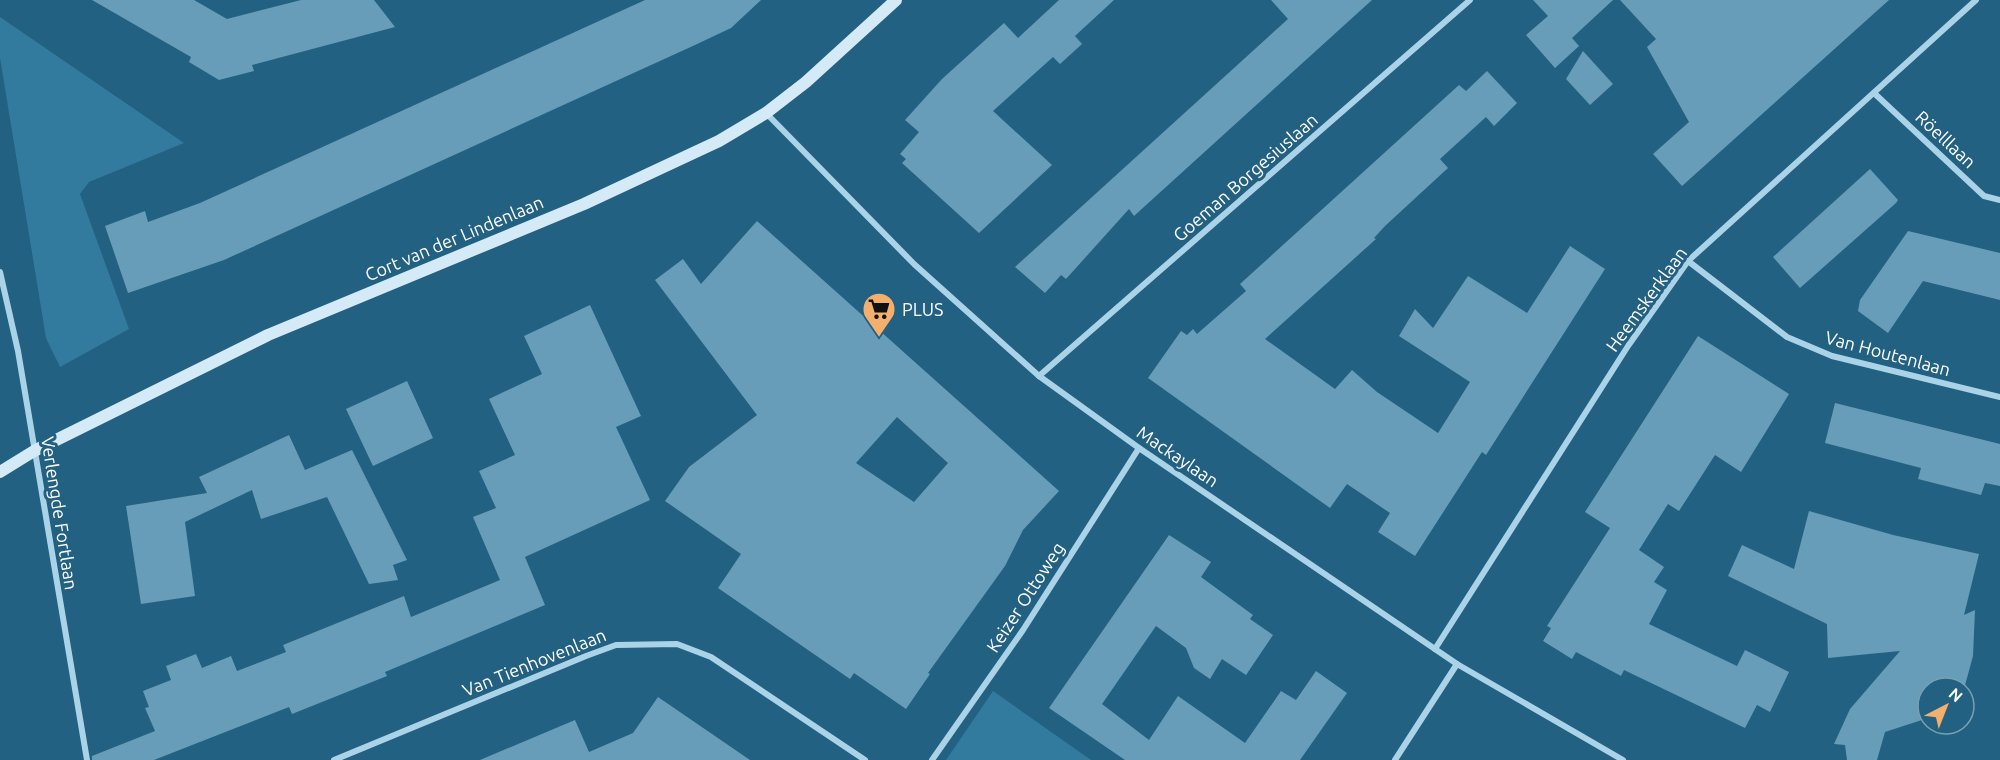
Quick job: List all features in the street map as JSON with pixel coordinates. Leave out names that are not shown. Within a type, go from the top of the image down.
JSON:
[{"type":"main road","name":"Cort van der Lindenlaan","points":[[0,472],[34,451],[268,335],[584,204],[719,141],[766,113],[806,82],[896,0]]},
{"type":"street","name":"Goeman Borgesiuslaan","points":[[1039,376],[1470,0]]},
{"type":"street","name":"Heemskerklaan","points":[[1435,649],[1628,346],[1688,261],[1976,0]]},
{"type":"street","name":"Röelllaan","points":[[1874,93],[1984,196],[2000,200]]},
{"type":"street","name":"Mackaylaan","points":[[766,113],[914,264],[1039,376],[1139,448],[1457,664],[1623,760]]},
{"type":"street","name":"Van Houtenlaan","points":[[1688,261],[1787,337],[1832,356],[2000,397]]},
{"type":"street","name":"Verlengde Fortlaan","points":[[0,272],[18,351],[87,760]]},
{"type":"street","name":"Keizer Ottoweg","points":[[932,760],[1023,630],[1139,448]]},
{"type":"street","name":"Van Tienhovenlaan","points":[[334,760],[586,656],[616,645],[642,643],[677,644],[711,657],[865,760]]},
{"type":"street","points":[[1395,760],[1457,664]]},
{"type":"shaded area","points":[[0,17],[184,143],[89,182],[80,194],[129,329],[60,367],[46,338],[0,58]]},
{"type":"shaded area","points":[[993,691],[1091,760],[946,760]]},
{"type":"building","points":[[92,0],[194,0],[227,19],[301,0],[374,0],[395,27],[252,65],[254,71],[219,80],[189,62],[191,57]]},
{"type":"building","points":[[645,0],[761,0],[731,28],[695,45],[224,260],[128,293],[105,226],[145,211],[148,222],[200,203]]},
{"type":"building","points":[[1059,0],[1114,0],[1075,36],[1082,44],[1060,64],[1053,57],[993,111],[1052,165],[979,233],[902,163],[906,159],[900,154],[919,132],[905,120],[942,79],[1004,23],[1018,38]]},
{"type":"building","points":[[1271,0],[1372,0],[1134,216],[1129,209],[1066,279],[1061,275],[1045,293],[1015,267],[1288,19]]},
{"type":"building","points":[[1533,0],[1613,0],[1572,38],[1579,46],[1555,68],[1526,35],[1548,16]]},
{"type":"building","points":[[1620,0],[1889,0],[1682,186],[1653,154],[1689,122],[1647,47],[1656,39]]},
{"type":"building","points":[[1583,51],[1613,84],[1590,105],[1566,79]]},
{"type":"building","points":[[1487,71],[1517,103],[1494,126],[1486,117],[1440,159],[1448,168],[1385,226],[1374,238],[1376,239],[1265,339],[1335,389],[1352,370],[1377,392],[1438,433],[1470,382],[1399,336],[1415,309],[1433,328],[1468,276],[1527,313],[1570,246],[1605,269],[1486,455],[1482,452],[1415,556],[1378,532],[1390,513],[1347,484],[1330,508],[1148,378],[1181,331],[1187,335],[1193,329],[1197,334],[1246,291],[1240,284],[1459,85],[1466,91]]},
{"type":"building","points":[[1870,169],[1898,200],[1800,288],[1773,257]]},
{"type":"building","points":[[757,221],[1059,491],[1023,530],[1005,566],[928,673],[930,674],[906,709],[854,673],[850,679],[718,588],[741,554],[665,501],[689,467],[757,415],[655,280],[683,259],[701,284]],"holes":[[[897,417],[948,463],[914,502],[856,463]]]},
{"type":"building","points":[[1908,231],[2000,253],[2000,300],[1923,281],[1888,333],[1858,311],[1860,300]]},
{"type":"building","points":[[590,305],[641,416],[616,427],[650,500],[525,557],[545,605],[385,672],[387,676],[292,714],[289,707],[154,760],[92,760],[92,756],[155,731],[145,708],[149,707],[143,691],[171,680],[166,666],[196,654],[202,668],[231,656],[237,671],[286,652],[283,645],[404,596],[411,617],[500,580],[473,517],[496,508],[479,471],[515,455],[489,399],[542,374],[524,336]]},
{"type":"building","points":[[1698,336],[1789,394],[1741,472],[1715,455],[1679,511],[1668,504],[1639,550],[1664,567],[1654,582],[1667,590],[1649,624],[1737,666],[1745,650],[1789,672],[1770,712],[1757,705],[1745,728],[1624,670],[1621,676],[1576,652],[1572,659],[1543,641],[1551,628],[1547,626],[1610,528],[1585,512]]},
{"type":"building","points":[[407,381],[433,438],[373,466],[346,409]]},
{"type":"building","points":[[1835,403],[2000,444],[2000,486],[1985,483],[1981,495],[1918,479],[1921,468],[1825,443]]},
{"type":"building","points":[[289,435],[305,470],[352,450],[407,560],[393,565],[398,580],[369,584],[327,497],[261,519],[252,490],[185,522],[195,596],[141,604],[126,506],[207,493],[199,477]]},
{"type":"building","points":[[1809,511],[1893,535],[1979,554],[1964,615],[1975,610],[1973,656],[1968,676],[1916,676],[1916,722],[1885,732],[1877,760],[1847,760],[1845,745],[1834,744],[1850,709],[1900,651],[1828,658],[1827,624],[1728,576],[1742,545],[1794,569]]},
{"type":"building","points":[[1169,535],[1211,562],[1201,577],[1253,615],[1250,619],[1273,635],[1246,675],[1222,659],[1210,679],[1194,668],[1186,648],[1156,626],[1102,704],[1149,740],[1178,696],[1245,743],[1281,691],[1296,700],[1316,671],[1347,693],[1300,760],[1125,760],[1049,708]]},
{"type":"building","points":[[658,697],[750,760],[480,760],[575,720],[589,752],[633,733]]},
{"type":"place","name":"PLUS","points":[[879,338]]}]
